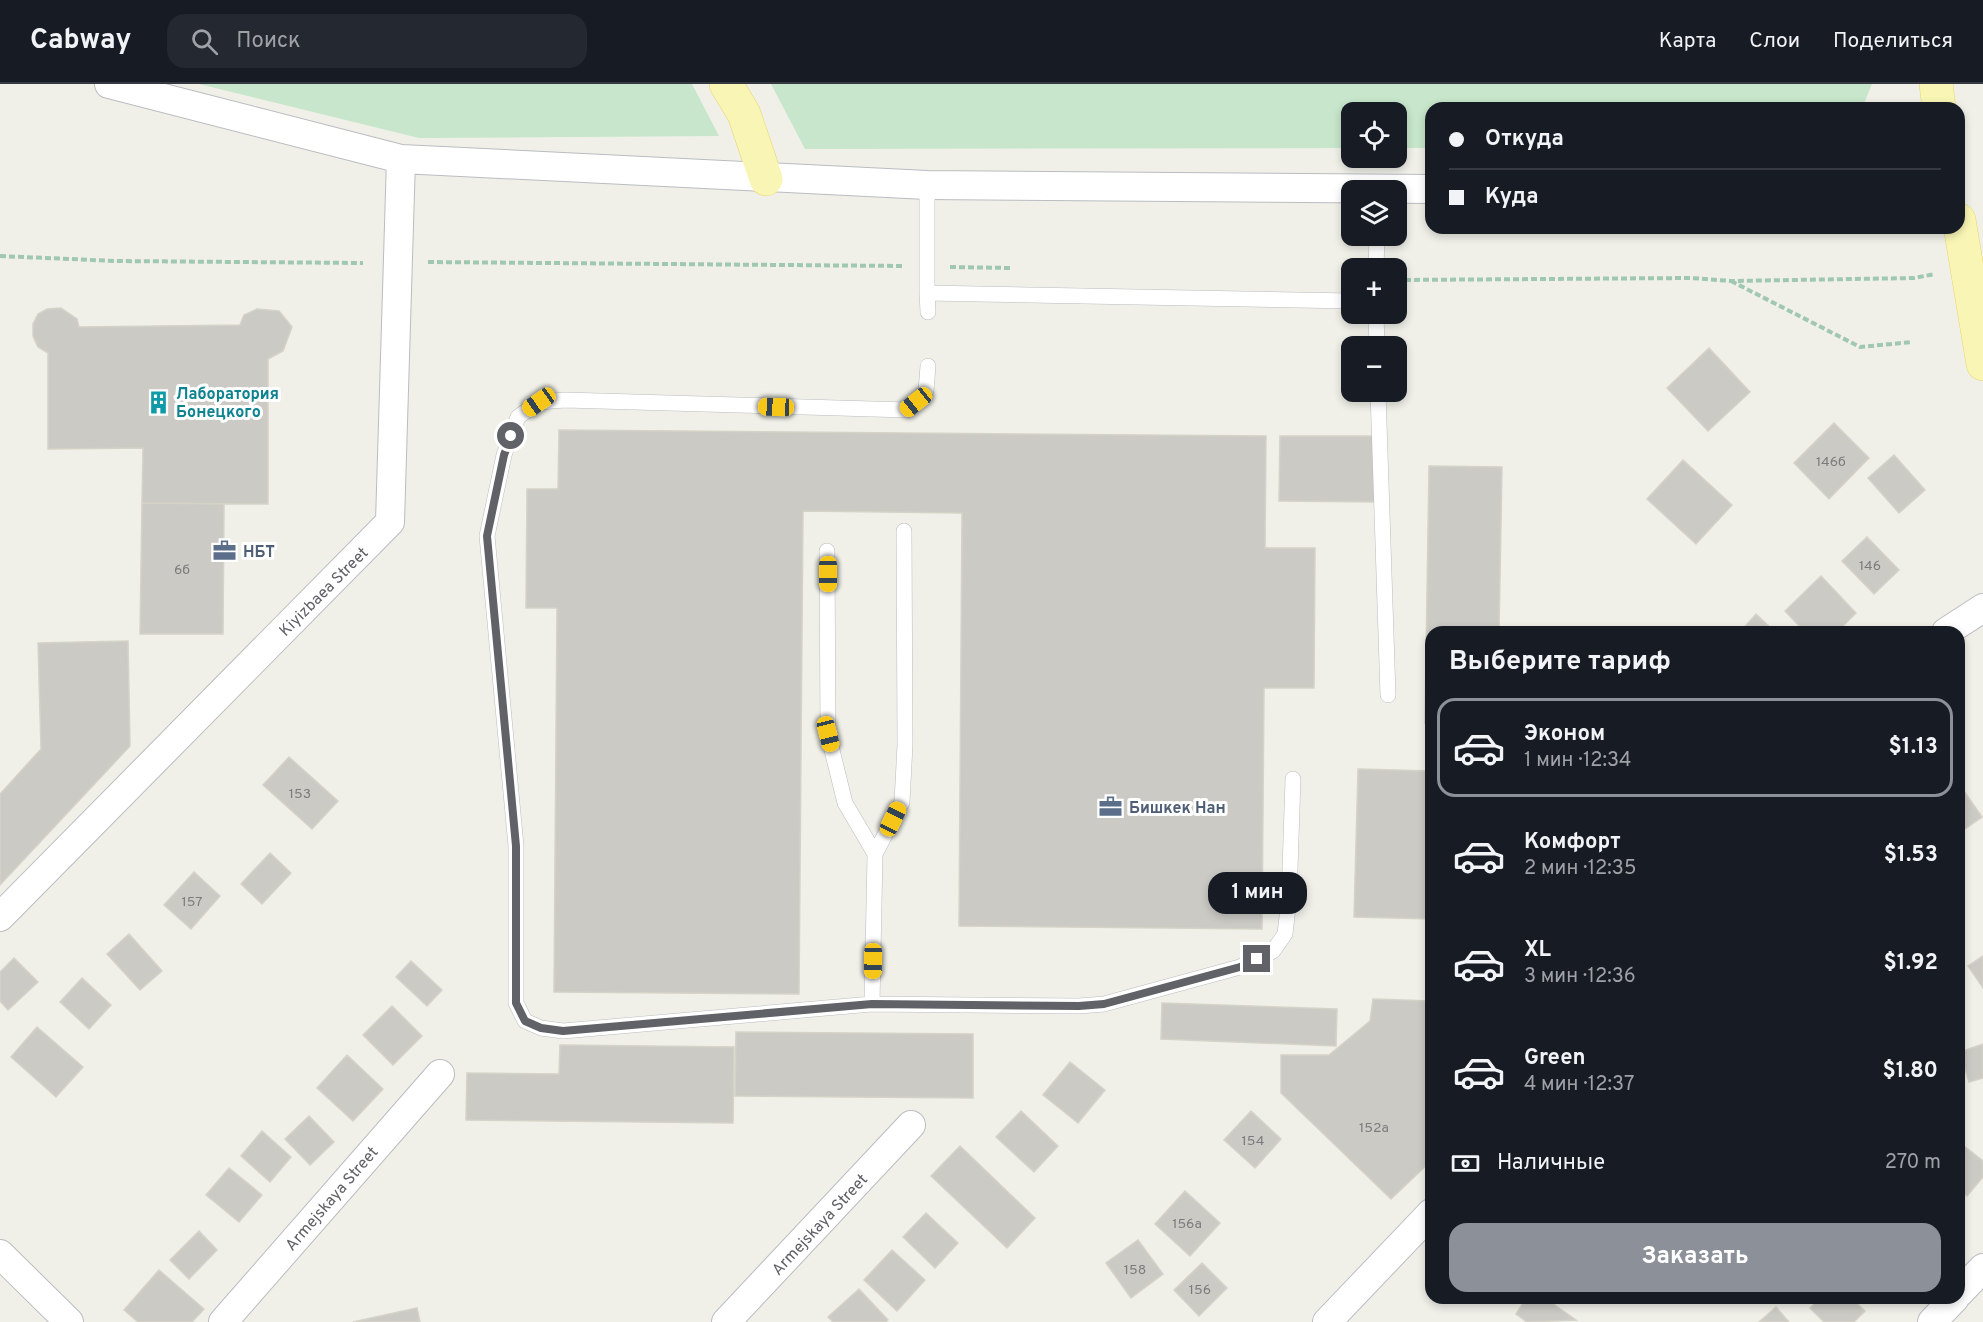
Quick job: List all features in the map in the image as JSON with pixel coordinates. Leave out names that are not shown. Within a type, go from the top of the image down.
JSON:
[{"type":"main road","points":[[726,84],[743,99],[766,179]]},
{"type":"main road","points":[[1936,84],[1938,102]]},
{"type":"main road","points":[[1962,234],[1983,364]]},
{"type":"street","points":[[109,84],[401,159],[766,179],[927,185],[1341,190]]},
{"type":"street","name":"Kiyizbaea Street","points":[[0,917],[390,522],[401,159]]},
{"type":"street","points":[[1407,189],[1425,189]]},
{"type":"street","points":[[1955,626],[1983,608]]},
{"type":"street","name":"Armejskaya Street","points":[[223,1322],[440,1074]]},
{"type":"street","name":"Armejskaya Street","points":[[726,1322],[911,1125]]},
{"type":"street","points":[[1327,1322],[1425,1219]]},
{"type":"street","points":[[0,1254],[69,1322]]},
{"type":"street","points":[[1965,1287],[1983,1268]]},
{"type":"street","points":[[1932,1322],[1949,1304]]},
{"type":"lane","points":[[927,185],[928,312]]},
{"type":"lane","points":[[927,293],[1341,301]]},
{"type":"lane","points":[[928,366],[926,391],[907,410],[894,412],[577,400],[539,402],[518,417],[504,455],[487,536],[516,846],[516,1003],[525,1021],[541,1028],[563,1031],[872,1004],[990,1006],[1104,1004],[1240,967],[1273,951],[1285,934],[1290,899],[1293,779]]},
{"type":"lane","points":[[1378,402],[1388,696]]},
{"type":"lane","points":[[872,1004],[875,854],[902,802],[905,744],[904,531]]},
{"type":"lane","points":[[827,551],[828,734],[845,802],[875,854]]},
{"type":"path","points":[[0,256],[116,261],[363,263]]},
{"type":"path","points":[[421,262],[1023,268]]},
{"type":"path","points":[[1407,280],[1691,278],[1731,281],[1914,278],[1968,269]]},
{"type":"path","points":[[1731,281],[1860,347],[1912,342]]},
{"type":"green space","points":[[199,84],[692,84],[719,136],[419,138]]},
{"type":"green space","points":[[771,84],[1872,84],[1864,102],[1425,102],[1425,148],[1407,148],[1407,102],[1341,102],[1341,148],[805,149]]},
{"type":"building","name":"Лаборатория Бонецкого","points":[[61,308],[77,319],[79,327],[240,325],[244,315],[257,309],[279,311],[292,327],[283,351],[268,359],[268,504],[142,503],[143,448],[48,449],[48,353],[38,347],[33,336],[33,324],[38,314],[47,309]]},
{"type":"building","points":[[1709,348],[1750,392],[1708,431],[1667,388]]},
{"type":"building","points":[[1834,423],[1869,458],[1829,499],[1794,463]]},
{"type":"building","name":"Бишкек Нан","points":[[559,430],[1266,436],[1265,548],[1315,548],[1314,688],[1264,688],[1262,929],[959,926],[962,513],[803,511],[799,994],[554,992],[557,608],[526,608],[527,489],[558,489]]},
{"type":"building","points":[[1280,436],[1377,436],[1377,502],[1279,501]]},
{"type":"building","points":[[1894,455],[1925,490],[1899,513],[1868,478]]},
{"type":"building","points":[[1683,460],[1732,505],[1696,544],[1647,499]]},
{"type":"building","points":[[1429,466],[1502,467],[1499,626],[1427,626]]},
{"type":"building","points":[[142,503],[224,504],[223,634],[140,634]]},
{"type":"building","points":[[1867,537],[1899,570],[1874,594],[1842,561]]},
{"type":"building","points":[[1821,576],[1856,613],[1843,626],[1799,626],[1785,611]]},
{"type":"building","points":[[1756,614],[1769,626],[1745,626]]},
{"type":"building","points":[[128,641],[130,746],[0,885],[0,794],[41,749],[38,643]]},
{"type":"building","points":[[289,757],[338,801],[312,829],[263,785]]},
{"type":"building","points":[[1358,769],[1425,771],[1425,919],[1354,917]]},
{"type":"building","points":[[1965,793],[1982,817],[1965,829]]},
{"type":"building","points":[[270,853],[291,873],[262,904],[241,884]]},
{"type":"building","points":[[194,872],[220,896],[191,929],[164,905]]},
{"type":"building","points":[[129,934],[162,971],[140,990],[107,954]]},
{"type":"building","points":[[1983,956],[1983,988],[1968,966]]},
{"type":"building","points":[[14,958],[38,982],[8,1010],[0,1001],[0,972]]},
{"type":"building","points":[[411,961],[442,990],[427,1006],[396,977]]},
{"type":"building","points":[[82,978],[111,1005],[89,1029],[60,1002]]},
{"type":"building","points":[[1373,999],[1425,1001],[1425,1167],[1391,1199],[1281,1093],[1281,1055],[1329,1055],[1370,1021]]},
{"type":"building","points":[[1162,1003],[1337,1009],[1336,1046],[1161,1039]]},
{"type":"building","points":[[392,1006],[422,1036],[393,1065],[363,1035]]},
{"type":"building","points":[[37,1027],[83,1067],[56,1097],[11,1057]]},
{"type":"building","points":[[736,1032],[973,1034],[973,1098],[735,1096]]},
{"type":"building","points":[[1983,1044],[1983,1078],[1969,1082],[1965,1069],[1965,1050]]},
{"type":"building","points":[[560,1045],[734,1047],[733,1123],[466,1120],[467,1073],[559,1074]]},
{"type":"building","points":[[347,1055],[383,1089],[353,1121],[317,1088]]},
{"type":"building","points":[[1070,1062],[1105,1090],[1078,1123],[1043,1095]]},
{"type":"building","points":[[1021,1111],[1058,1146],[1034,1172],[996,1137]]},
{"type":"building","points":[[1251,1111],[1281,1139],[1255,1168],[1224,1140]]},
{"type":"building","points":[[309,1116],[334,1142],[310,1165],[285,1139]]},
{"type":"building","points":[[262,1131],[291,1157],[270,1182],[241,1156]]},
{"type":"building","points":[[960,1146],[1035,1218],[1007,1248],[931,1176]]},
{"type":"building","points":[[1965,1147],[1983,1161],[1983,1177],[1967,1196],[1965,1194]]},
{"type":"building","points":[[229,1168],[262,1195],[239,1222],[206,1195]]},
{"type":"building","points":[[1185,1191],[1220,1223],[1190,1256],[1155,1224]]},
{"type":"building","points":[[926,1213],[958,1243],[935,1268],[903,1237]]},
{"type":"building","points":[[199,1231],[217,1250],[189,1279],[170,1260]]},
{"type":"building","points":[[1138,1240],[1163,1274],[1131,1298],[1106,1263]]},
{"type":"building","points":[[892,1250],[925,1280],[897,1311],[864,1280]]},
{"type":"building","points":[[1202,1263],[1227,1288],[1199,1316],[1174,1290]]},
{"type":"building","points":[[159,1270],[204,1309],[192,1322],[138,1322],[124,1310]]},
{"type":"building","points":[[859,1289],[888,1320],[886,1322],[833,1322],[828,1317]]},
{"type":"building","points":[[1522,1304],[1553,1304],[1576,1320],[1527,1322],[1516,1314]]},
{"type":"building","points":[[1814,1304],[1857,1304],[1865,1311],[1854,1322],[1824,1322],[1810,1308]]},
{"type":"building","points":[[1776,1307],[1789,1322],[1759,1322]]},
{"type":"building","points":[[417,1308],[420,1322],[353,1322]]},
{"type":"place","name":"Лаборатория Бонецкого","points":[[158,402]]},
{"type":"place","name":"НБТ","points":[[225,551]]},
{"type":"place","name":"Бишкек Нан","points":[[1111,807]]},
{"type":"route","points":[[511,436],[504,455],[487,536],[516,846],[516,1003],[525,1021],[541,1028],[563,1031],[872,1004],[990,1006],[1104,1004],[1240,967],[1257,959]]}]
